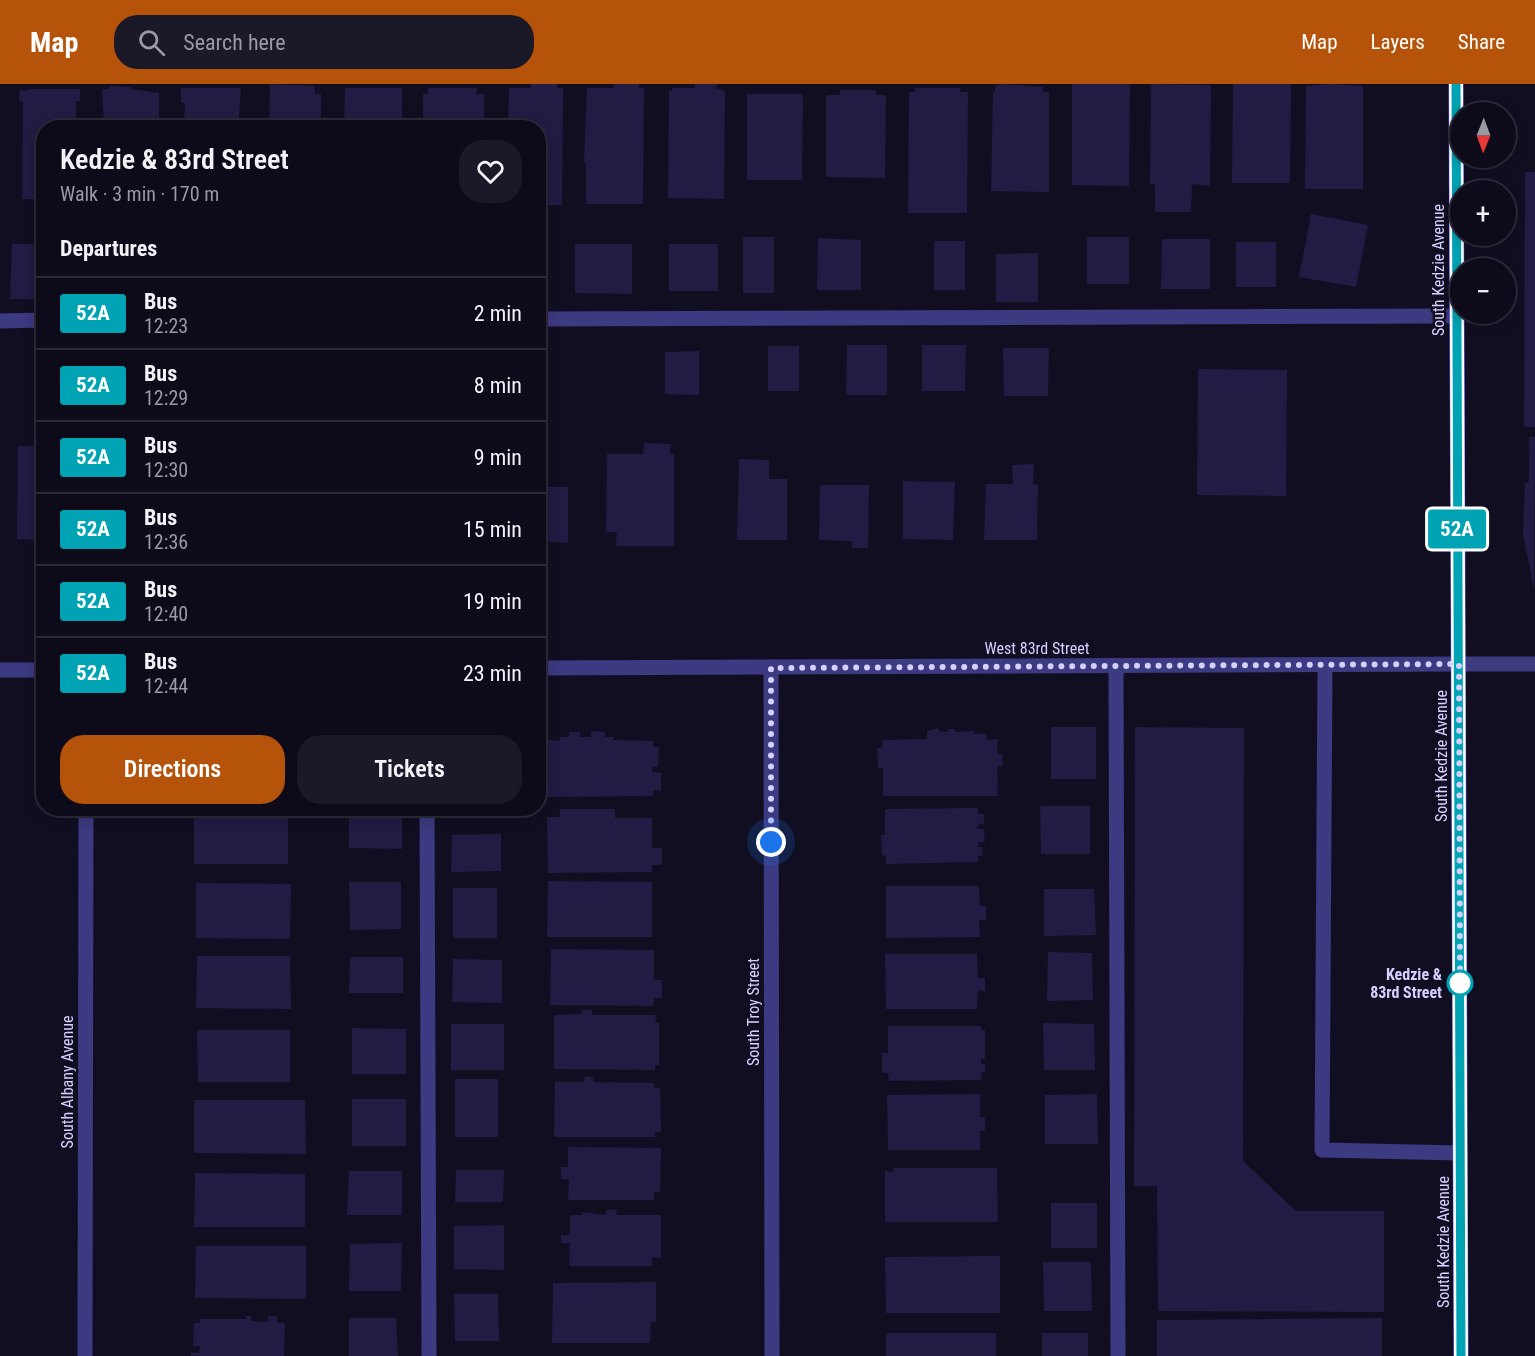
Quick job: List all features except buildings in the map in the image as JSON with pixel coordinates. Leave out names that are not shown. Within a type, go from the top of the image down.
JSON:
[{"type":"main road","name":"South Kedzie Avenue","points":[[1456,84],[1456,258]]},
{"type":"main road","name":"South Kedzie Avenue","points":[[1456,324],[1461,1356]]},
{"type":"street","points":[[546,319],[1450,316]]},
{"type":"street","points":[[0,321],[36,320]]},
{"type":"street","name":"West 83rd Street","points":[[546,668],[1535,664]]},
{"type":"street","points":[[1325,665],[1322,1150],[1460,1153]]},
{"type":"street","points":[[1116,666],[1118,1356]]},
{"type":"street","name":"South Troy Street","points":[[771,668],[772,1356]]},
{"type":"street","points":[[0,670],[36,670]]},
{"type":"street","name":"South Albany Avenue","points":[[85,1356],[86,816]]},
{"type":"street","points":[[427,816],[429,1356]]},
{"type":"bus line","name":"52A","points":[[1456,84],[1461,1356]]},
{"type":"place","name":"Kedzie & 83rd Street","points":[[1460,983]]},
{"type":"route","points":[[771,842],[771,668],[1459,664],[1460,986],[1460,983]]}]
